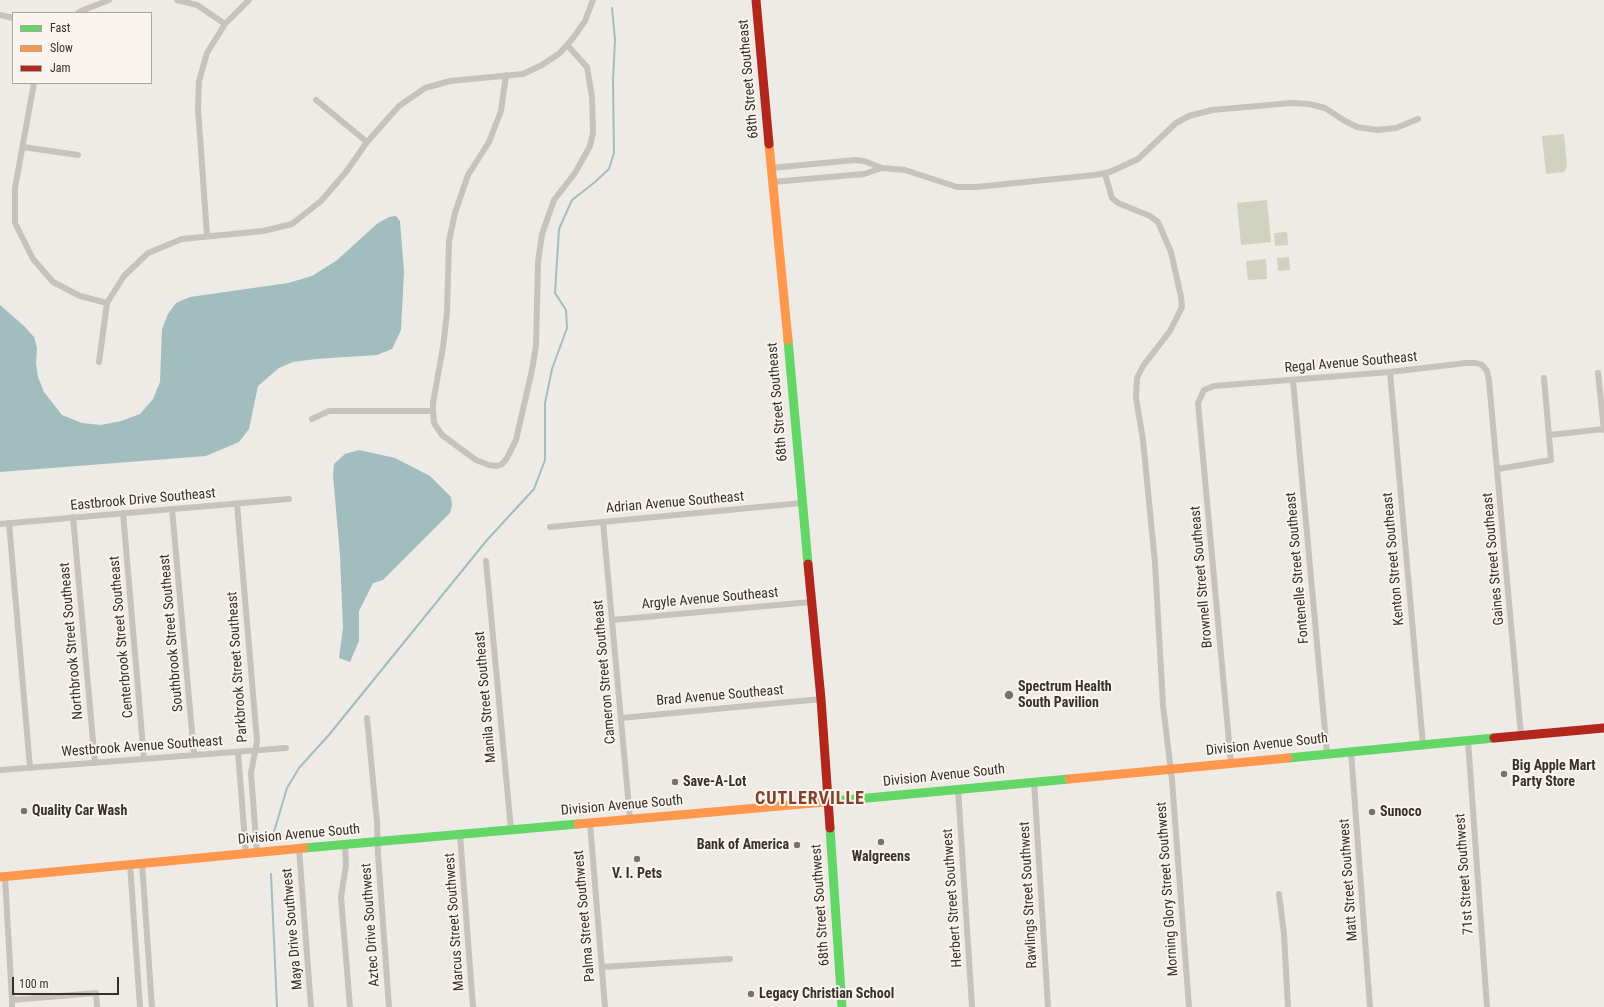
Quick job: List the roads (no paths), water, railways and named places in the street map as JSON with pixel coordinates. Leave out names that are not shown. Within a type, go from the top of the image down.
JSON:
[{"type":"main road","name":"68th Street Southeast","points":[[756,0],[821,699],[829,802]]},
{"type":"main road","name":"Division Avenue South","points":[[2,877],[299,848],[829,802],[958,788],[1604,728]]},
{"type":"main road","name":"68th Street Southwest","points":[[829,802],[842,1007]]},
{"type":"street","points":[[80,12],[109,0]]},
{"type":"street","points":[[177,0],[197,5],[225,24]]},
{"type":"street","points":[[207,236],[198,108],[199,81],[207,52],[225,24],[249,0]]},
{"type":"street","points":[[99,362],[107,303],[124,276],[148,253],[182,239],[263,231],[292,224],[322,201],[346,172],[367,142],[399,106],[425,88],[450,81],[523,74],[542,65],[560,53],[567,45],[585,21],[593,0]]},
{"type":"street","points":[[0,15],[12,18]]},
{"type":"street","points":[[506,75],[501,111],[489,142],[468,175],[455,212],[449,241],[447,313],[444,347],[433,403],[436,428],[442,435],[456,447],[476,460],[489,465],[497,466],[502,464],[507,458],[516,440],[536,346],[538,262],[542,234],[554,200],[575,173],[590,146],[593,133],[592,96],[587,67],[567,45]]},
{"type":"street","points":[[34,84],[15,188],[15,223],[33,259],[53,282],[80,296],[107,303]]},
{"type":"street","points":[[316,100],[367,142]]},
{"type":"street","points":[[771,168],[855,160],[882,168],[905,170],[964,188],[1009,185],[1105,174],[1138,159],[1176,123],[1189,116],[1205,112],[1291,103],[1309,104],[1325,108],[1357,127],[1377,130],[1396,128],[1418,118]]},
{"type":"street","points":[[22,147],[78,155]]},
{"type":"street","points":[[772,182],[864,174],[882,168]]},
{"type":"street","name":"Morning Glory Street Southwest","points":[[1105,174],[1112,198],[1118,203],[1150,216],[1158,222],[1171,252],[1181,297],[1182,307],[1170,331],[1143,366],[1137,378],[1136,398],[1143,440],[1155,563],[1163,705],[1170,769],[1189,1007]]},
{"type":"street","name":"Regal Avenue Southeast","points":[[1204,390],[1214,386],[1390,372],[1476,363],[1482,365],[1487,371],[1489,381]]},
{"type":"street","name":"Kenton Street Southeast","points":[[1390,372],[1423,745]]},
{"type":"street","points":[[1550,435],[1604,430],[1598,372]]},
{"type":"street","points":[[1498,469],[1551,460],[1544,378]]},
{"type":"street","name":"Fontenelle Street Southeast","points":[[1293,380],[1326,753]]},
{"type":"street","name":"Gaines Street Southeast","points":[[1489,381],[1521,735]]},
{"type":"street","name":"Brownell Street Southeast","points":[[1204,390],[1198,403],[1231,763]]},
{"type":"street","points":[[312,419],[329,411],[433,411]]},
{"type":"street","name":"Eastbrook Drive Southeast","points":[[0,524],[289,500]]},
{"type":"street","name":"Adrian Avenue Southeast","points":[[550,527],[802,503]]},
{"type":"street","name":"Parkbrook Street Southeast","points":[[237,504],[256,741],[251,773],[257,853]]},
{"type":"street","name":"Southbrook Street Southeast","points":[[172,509],[194,754]]},
{"type":"street","name":"Centerbrook Street Southeast","points":[[123,513],[144,759]]},
{"type":"street","name":"Northbrook Street Southeast","points":[[74,517],[95,762]]},
{"type":"street","name":"Cameron Street Southeast","points":[[603,522],[630,819]]},
{"type":"street","points":[[9,523],[30,768]]},
{"type":"street","name":"Manila Street Southeast","points":[[486,561],[511,830]]},
{"type":"street","name":"Argyle Avenue Southeast","points":[[612,620],[811,602]]},
{"type":"street","name":"Brad Avenue Southeast","points":[[621,718],[821,699]]},
{"type":"street","name":"Aztec Drive Southwest","points":[[367,718],[389,1007]]},
{"type":"street","name":"71st Street Southwest","points":[[1468,740],[1487,1007]]},
{"type":"street","name":"Westbrook Avenue Southeast","points":[[0,770],[286,748]]},
{"type":"street","name":"Matt Street Southwest","points":[[1351,751],[1370,1007]]},
{"type":"street","points":[[238,752],[246,854]]},
{"type":"street","name":"Rawlings Street Southwest","points":[[1034,781],[1048,1007]]},
{"type":"street","name":"Herbert Street Southwest","points":[[958,788],[972,1007]]},
{"type":"street","name":"Palma Street Southwest","points":[[590,823],[605,1007]]},
{"type":"street","name":"Marcus Street Southwest","points":[[460,835],[474,1007]]},
{"type":"street","points":[[345,845],[346,865],[341,897],[350,1007]]},
{"type":"street","name":"Maya Drive Southwest","points":[[299,848],[311,1007]]},
{"type":"street","points":[[142,863],[152,1007]]},
{"type":"street","points":[[130,864],[140,1007]]},
{"type":"street","points":[[2,877],[12,1007]]},
{"type":"street","points":[[1279,894],[1284,934],[1288,1007]]},
{"type":"street","points":[[602,967],[730,959]]},
{"type":"street","points":[[12,1000],[96,993],[97,1007]]},
{"type":"water","points":[[396,216],[400,221],[404,272],[401,330],[392,349],[377,355],[293,362],[279,368],[258,386],[249,429],[239,442],[206,456],[0,472],[0,305],[34,337],[37,348],[36,364],[38,377],[44,392],[62,415],[82,423],[101,425],[121,421],[140,414],[153,399],[160,382],[162,329],[168,314],[176,303],[190,297],[288,283],[312,276],[336,261],[378,223],[389,217]]},
{"type":"water","points":[[359,450],[395,458],[430,476],[451,497],[452,506],[450,513],[383,580],[373,583],[359,611],[359,641],[350,662],[339,658],[343,628],[340,555],[333,475],[334,464],[345,454]]},
{"type":"waterway","points":[[273,835],[287,788],[299,768],[328,736],[487,540],[534,489],[545,460],[545,403],[552,369],[567,328],[566,310],[555,293],[559,229],[572,200],[609,169],[614,153],[613,80],[615,40],[612,8]]},
{"type":"waterway","points":[[271,874],[277,1007]]},
{"type":"place","name":"Spectrum Health South Pavilion","points":[[1009,695]]},
{"type":"place","name":"Big Apple Mart Party Store","points":[[1504,774]]},
{"type":"place","name":"Save-A-Lot","points":[[675,782]]},
{"type":"place","name":"Quality Car Wash","points":[[24,811]]},
{"type":"place","name":"Sunoco","points":[[1372,812]]},
{"type":"place","name":"Walgreens","points":[[881,842]]},
{"type":"place","name":"Bank of America","points":[[797,845]]},
{"type":"place","name":"V. I. Pets","points":[[637,859]]},
{"type":"place","name":"Legacy Christian School","points":[[751,994]]},
{"type":"district","name":"CUTLERVILLE","points":[[810,799]]}]
